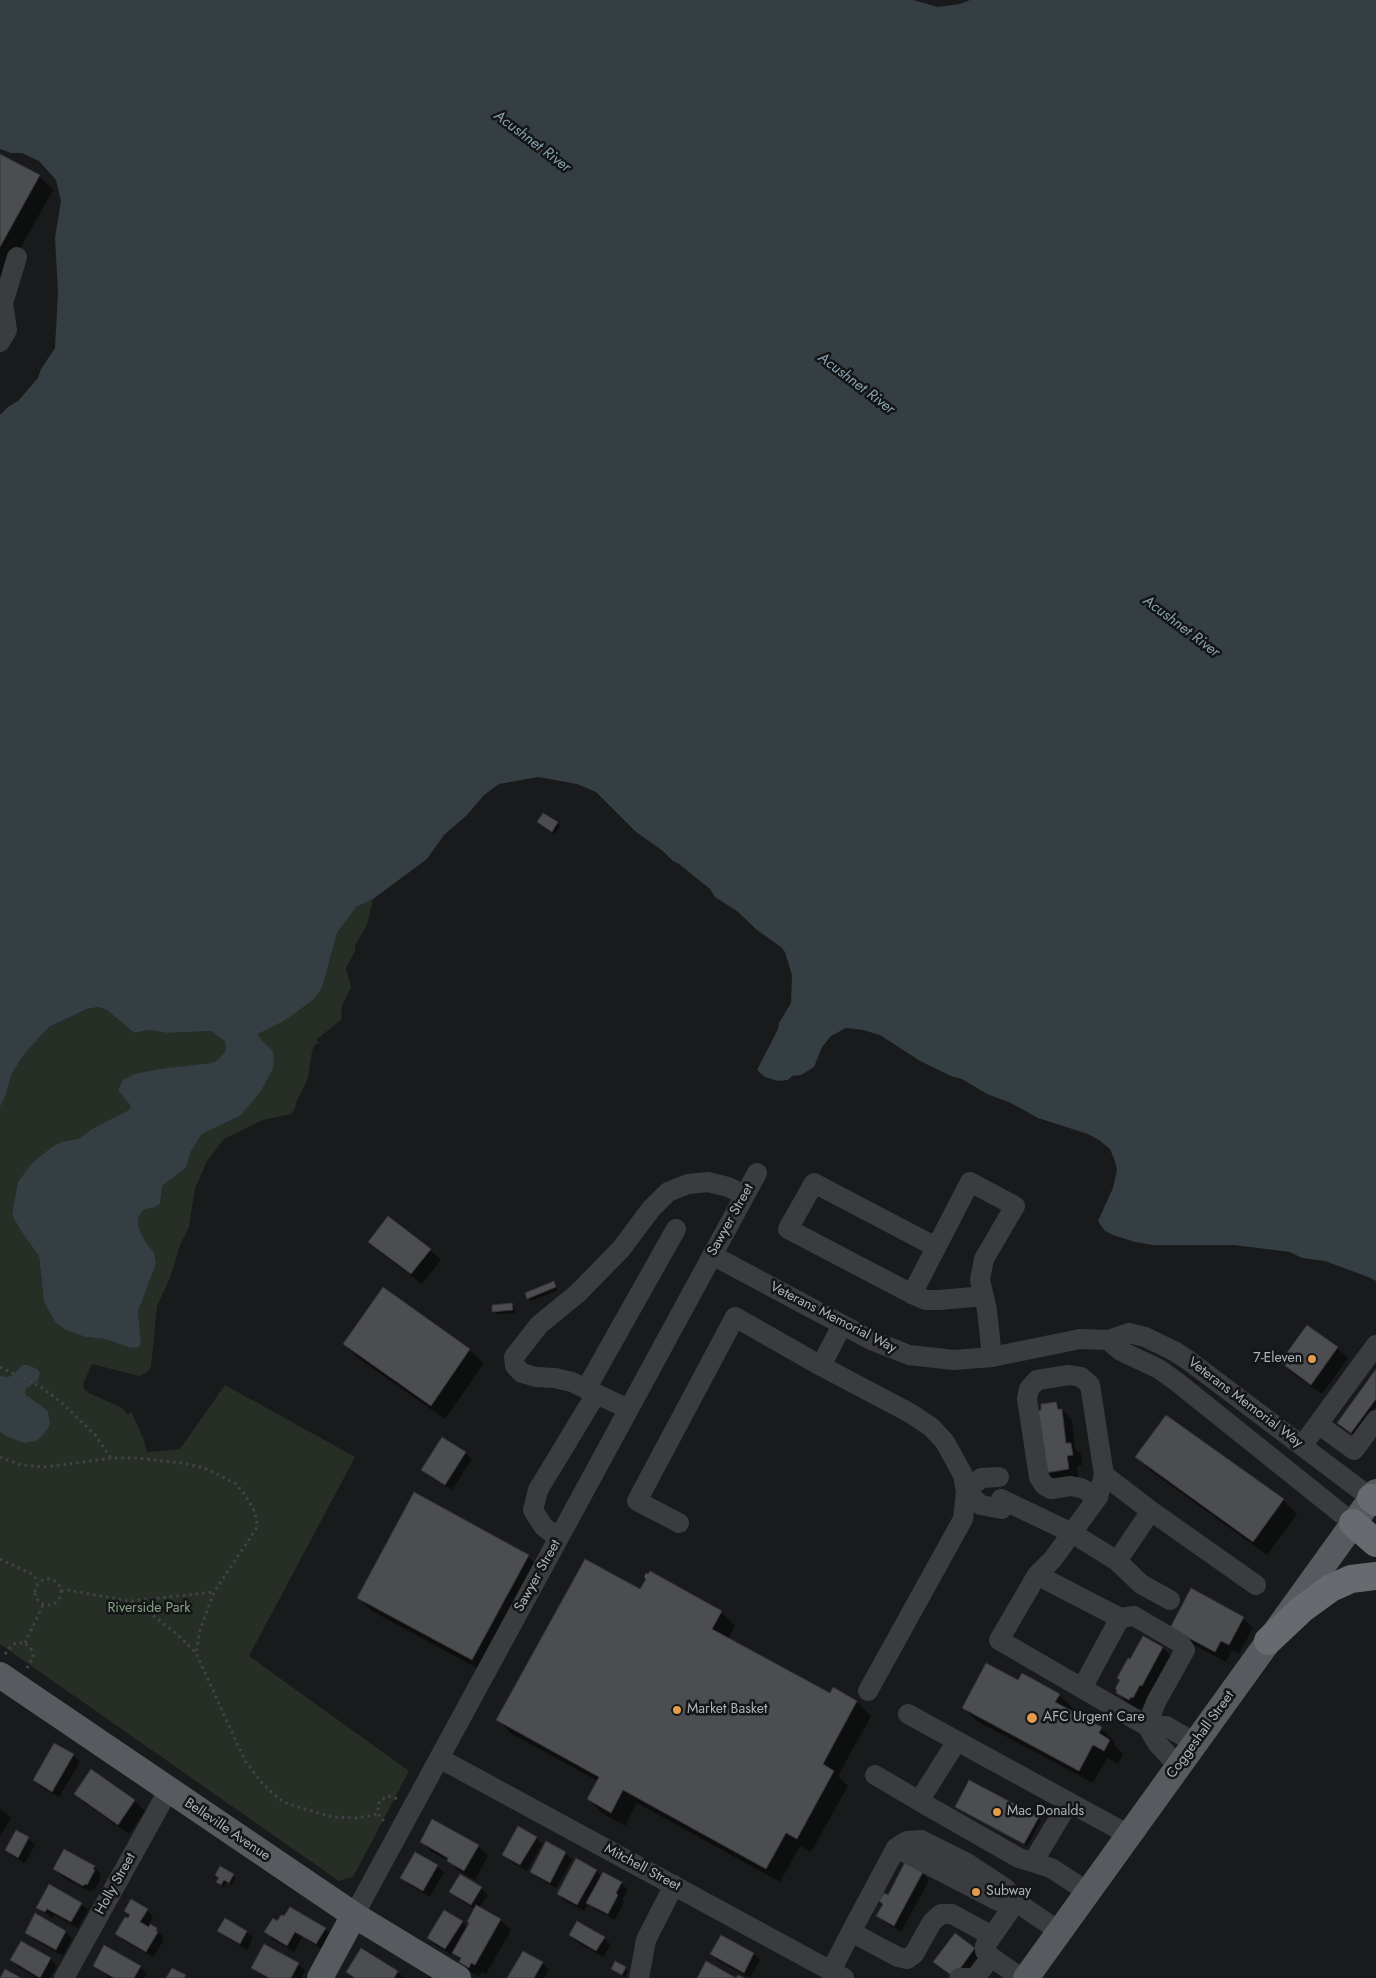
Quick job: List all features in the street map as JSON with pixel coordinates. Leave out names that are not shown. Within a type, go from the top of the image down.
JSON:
[{"type":"highway","points":[[1353,1523],[1376,1543]]},
{"type":"highway","points":[[1268,1641],[1296,1614],[1331,1588],[1352,1578],[1376,1576]]},
{"type":"main road","name":"Coggeshall Street","points":[[1026,1978],[1353,1523],[1374,1497]]},
{"type":"main road","name":"Belleville Avenue","points":[[8,1675],[168,1791],[354,1915],[458,1978]]},
{"type":"main road","name":"Sawyer Street","points":[[320,1978],[354,1915]]},
{"type":"street","points":[[0,342],[7,330],[2,303],[17,258]]},
{"type":"street","name":"Sawyer Street","points":[[354,1915],[757,1173]]},
{"type":"street","points":[[628,1410],[572,1382],[522,1373],[515,1366],[514,1356],[540,1325],[578,1293],[621,1250],[651,1209],[668,1192],[688,1184],[708,1182],[728,1187],[745,1195]]},
{"type":"street","points":[[912,1294],[970,1182],[1016,1206],[984,1259],[980,1280],[987,1310],[992,1358]]},
{"type":"street","points":[[936,1247],[814,1183],[788,1230],[926,1300],[984,1296]]},
{"type":"street","points":[[558,1538],[543,1526],[533,1510],[538,1490],[676,1229]]},
{"type":"street","name":"Veterans Memorial Way","points":[[712,1255],[871,1340],[909,1355],[954,1360],[992,1358],[1080,1339],[1108,1340],[1129,1333],[1144,1337],[1174,1351],[1374,1497]]},
{"type":"street","points":[[679,1523],[637,1501],[735,1317],[931,1426],[945,1442],[963,1475],[966,1492],[963,1519],[868,1691]]},
{"type":"street","points":[[821,1366],[842,1325]]},
{"type":"street","name":"Veterans Memorial Way","points":[[1108,1340],[1121,1351],[1159,1369],[1177,1382],[1353,1523]]},
{"type":"street","points":[[1302,1446],[1376,1345]]},
{"type":"street","points":[[1098,1497],[1081,1488],[1071,1486],[1051,1489],[1044,1485],[1039,1477],[1026,1399],[1029,1389],[1037,1380],[1069,1375],[1081,1376],[1090,1385],[1104,1475],[1098,1497],[1053,1559],[1037,1575],[999,1640],[1147,1726],[1166,1726],[1195,1743]]},
{"type":"street","points":[[1318,1424],[1354,1450],[1376,1420]]},
{"type":"street","points":[[1104,1475],[1151,1511],[1256,1585]]},
{"type":"street","points":[[966,1492],[981,1478],[1000,1477]]},
{"type":"street","points":[[966,1492],[982,1505],[1001,1504],[1072,1533],[1117,1561],[1142,1584],[1170,1600]]},
{"type":"street","points":[[1117,1561],[1151,1511]]},
{"type":"street","points":[[1037,1575],[1120,1618],[1134,1616],[1180,1643],[1185,1650],[1156,1702],[1147,1726],[1156,1743],[1178,1766]]},
{"type":"street","points":[[1082,1688],[1120,1618]]},
{"type":"street","points":[[908,1714],[1129,1835]]},
{"type":"street","points":[[919,1801],[957,1741]]},
{"type":"street","name":"Mitchell Street","points":[[439,1758],[838,1974]]},
{"type":"street","points":[[875,1775],[1019,1858],[1051,1868],[1088,1892]]},
{"type":"street","name":"Holly Street","points":[[64,1978],[168,1791]]},
{"type":"street","points":[[1033,1862],[1069,1802]]},
{"type":"street","points":[[838,1974],[851,1932],[896,1848],[907,1841],[921,1840],[967,1863],[1005,1888],[1016,1902],[1059,1931]]},
{"type":"street","points":[[639,1978],[646,1940],[674,1885]]},
{"type":"street","points":[[1016,1902],[985,1946],[985,1950],[991,1957],[1021,1978]]},
{"type":"street","points":[[851,1932],[898,1957],[907,1959],[914,1954],[932,1922],[941,1914],[952,1914],[992,1936]]},
{"type":"street","points":[[975,1978],[991,1957]]},
{"type":"street","points":[[959,1978],[968,1978]]},
{"type":"path","points":[[0,1367],[41,1387],[81,1420],[112,1458]]},
{"type":"path","points":[[0,1458],[21,1464],[46,1467],[112,1458],[135,1458],[182,1463],[204,1468],[235,1483],[243,1492],[252,1508],[257,1521],[256,1529],[214,1592],[200,1630],[196,1653]]},
{"type":"path","points":[[0,1559],[32,1574],[39,1582]]},
{"type":"path","points":[[45,1579],[54,1580],[61,1591],[59,1600],[48,1606],[36,1600],[35,1587],[45,1579]]},
{"type":"path","points":[[61,1591],[130,1601],[214,1592]]},
{"type":"path","points":[[130,1601],[164,1623],[196,1653],[245,1761],[269,1791],[288,1804],[333,1817],[358,1818],[378,1814]]},
{"type":"path","points":[[25,1643],[43,1605]]},
{"type":"path","points":[[25,1643],[31,1650],[33,1658],[8,1675],[12,1645],[25,1643]]},
{"type":"path","points":[[387,1823],[378,1814],[378,1804],[384,1798],[393,1796],[399,1800]]},
{"type":"green space","name":"Riverside Park","points":[[373,899],[367,925],[355,946],[355,951],[346,968],[351,987],[342,1006],[341,1020],[317,1039],[320,1043],[315,1044],[312,1051],[308,1078],[295,1108],[291,1114],[263,1120],[224,1139],[207,1161],[195,1188],[189,1227],[180,1245],[170,1278],[157,1306],[151,1367],[147,1372],[139,1376],[92,1364],[83,1384],[84,1389],[89,1393],[122,1408],[128,1415],[131,1411],[147,1452],[180,1449],[225,1385],[355,1457],[249,1656],[409,1771],[353,1877],[339,1881],[0,1644],[0,1107],[12,1073],[25,1053],[49,1027],[87,1009],[98,1007],[107,1010],[134,1033],[149,1030],[167,1033],[211,1031],[225,1041],[259,1036],[258,1034],[284,1021],[322,988],[337,933],[356,907]],"holes":[[[219,1059],[240,1116],[202,1134],[191,1151],[186,1168],[162,1186],[160,1204],[141,1212],[138,1220],[139,1229],[146,1243],[154,1252],[156,1264],[138,1312],[141,1342],[131,1348],[105,1339],[86,1337],[44,1302],[39,1256],[12,1215],[62,1142],[80,1138],[129,1110],[159,1069],[212,1064]]]},
{"type":"water","name":"Acushnet River","points":[[0,0],[913,0],[938,7],[960,4],[970,0],[1376,0],[1376,1281],[1325,1261],[1302,1258],[1290,1252],[1234,1245],[1153,1245],[1113,1235],[1105,1231],[1098,1221],[1113,1188],[1117,1170],[1110,1149],[1088,1134],[1038,1118],[1011,1103],[987,1094],[962,1079],[951,1076],[920,1061],[880,1035],[846,1028],[831,1036],[822,1047],[814,1067],[801,1075],[792,1076],[788,1080],[778,1081],[765,1077],[757,1070],[778,1029],[779,1023],[791,1003],[792,975],[785,952],[737,911],[715,897],[710,889],[663,851],[636,832],[596,792],[577,784],[538,777],[499,784],[484,795],[467,815],[444,835],[427,859],[373,899],[356,907],[337,933],[322,988],[314,999],[284,1021],[258,1034],[261,1040],[273,1051],[274,1062],[273,1068],[261,1091],[240,1116],[202,1134],[191,1151],[186,1168],[162,1186],[160,1204],[141,1212],[138,1220],[139,1229],[146,1243],[154,1252],[156,1264],[138,1312],[141,1342],[139,1347],[131,1348],[105,1339],[86,1337],[66,1330],[56,1323],[44,1302],[39,1256],[12,1215],[18,1182],[32,1163],[52,1147],[62,1142],[80,1138],[92,1129],[129,1110],[131,1106],[118,1090],[123,1080],[135,1074],[159,1069],[212,1063],[219,1059],[226,1050],[225,1041],[211,1031],[167,1033],[149,1030],[134,1033],[107,1010],[98,1007],[87,1009],[49,1027],[25,1053],[12,1073],[0,1107],[0,415],[18,401],[38,378],[41,369],[55,348],[58,292],[55,238],[61,201],[56,180],[39,161],[22,153],[11,153],[0,149]]},
{"type":"water","points":[[22,1365],[28,1365],[37,1369],[40,1373],[38,1380],[26,1389],[25,1394],[48,1411],[50,1425],[36,1441],[25,1443],[0,1432],[0,1376],[8,1377],[13,1375]]},
{"type":"building","points":[[0,154],[40,175],[0,247]]},
{"type":"building","points":[[543,813],[558,822],[552,832],[537,822]]},
{"type":"building","points":[[388,1216],[431,1249],[411,1274],[368,1242]]},
{"type":"building","points":[[554,1281],[556,1287],[527,1299],[525,1293]]},
{"type":"building","points":[[383,1287],[470,1349],[431,1406],[343,1344]]},
{"type":"building","points":[[512,1303],[513,1310],[492,1312],[492,1305]]},
{"type":"building","points":[[1307,1325],[1338,1347],[1311,1385],[1280,1362]]},
{"type":"building","points":[[1376,1369],[1376,1399],[1351,1433],[1337,1423]]},
{"type":"building","points":[[1056,1402],[1058,1409],[1062,1409],[1066,1443],[1071,1443],[1073,1455],[1067,1456],[1069,1469],[1045,1473],[1037,1411],[1041,1410],[1041,1404]]},
{"type":"building","points":[[1166,1415],[1284,1499],[1253,1542],[1135,1457]]},
{"type":"building","points":[[442,1437],[466,1452],[445,1485],[421,1470]]},
{"type":"building","points":[[414,1492],[529,1555],[472,1660],[357,1598]]},
{"type":"building","name":"Market Basket","points":[[585,1559],[640,1589],[646,1579],[644,1577],[646,1573],[648,1574],[650,1571],[722,1611],[712,1629],[830,1693],[833,1687],[857,1701],[823,1764],[834,1771],[797,1839],[786,1833],[766,1869],[623,1790],[611,1813],[587,1799],[599,1777],[496,1720]]},
{"type":"building","points":[[1191,1588],[1244,1617],[1229,1645],[1221,1641],[1215,1652],[1170,1628]]},
{"type":"building","points":[[1143,1636],[1163,1647],[1142,1686],[1140,1685],[1133,1698],[1131,1697],[1129,1700],[1116,1693],[1117,1690],[1115,1689],[1120,1680],[1117,1678]]},
{"type":"building","name":"AFC Urgent Care","points":[[986,1663],[1018,1680],[1022,1673],[1060,1694],[1055,1702],[1102,1727],[1099,1733],[1110,1740],[1104,1751],[1093,1745],[1079,1771],[962,1708]]},
{"type":"building","points":[[54,1743],[74,1754],[52,1792],[33,1780]]},
{"type":"building","points":[[91,1769],[135,1800],[118,1825],[74,1794]]},
{"type":"building","name":"Mac Donalds","points":[[969,1780],[1039,1817],[1024,1844],[955,1807]]},
{"type":"building","points":[[432,1819],[479,1845],[464,1871],[447,1861],[448,1858],[420,1842]]},
{"type":"building","points":[[518,1826],[537,1837],[520,1865],[502,1855]]},
{"type":"building","points":[[16,1830],[29,1837],[18,1858],[5,1850]]},
{"type":"building","points":[[546,1841],[566,1852],[550,1883],[530,1872]]},
{"type":"building","points":[[64,1849],[95,1866],[93,1869],[95,1870],[87,1885],[83,1886],[53,1869]]},
{"type":"building","points":[[415,1852],[438,1865],[423,1891],[400,1878]]},
{"type":"building","points":[[576,1858],[597,1870],[577,1905],[557,1894]]},
{"type":"building","points":[[905,1862],[923,1872],[894,1926],[876,1916],[883,1904],[879,1901],[884,1893],[888,1895]]},
{"type":"building","points":[[220,1866],[234,1874],[229,1883],[224,1880],[221,1885],[216,1882],[219,1878],[215,1875]]},
{"type":"building","points":[[603,1872],[622,1882],[616,1893],[618,1895],[608,1914],[586,1903]]},
{"type":"building","points":[[460,1874],[482,1887],[471,1905],[449,1892]]},
{"type":"building","points":[[49,1884],[82,1903],[71,1922],[47,1909],[45,1912],[36,1908]]},
{"type":"building","points":[[131,1899],[148,1909],[140,1922],[149,1927],[150,1924],[157,1928],[156,1931],[158,1932],[146,1952],[115,1934],[125,1917],[128,1918],[130,1915],[124,1911]]},
{"type":"building","points":[[476,1905],[501,1919],[475,1965],[471,1963],[469,1968],[459,1962],[461,1958],[452,1953],[469,1923],[467,1922]]},
{"type":"building","points":[[290,1907],[326,1928],[316,1944],[295,1932],[287,1946],[264,1932],[273,1918],[277,1921],[281,1915],[284,1916]]},
{"type":"building","points":[[444,1910],[463,1921],[445,1949],[427,1938]]},
{"type":"building","points":[[35,1913],[66,1931],[56,1950],[25,1933]]},
{"type":"building","points":[[225,1918],[247,1931],[240,1944],[217,1931]]},
{"type":"building","points":[[577,1921],[605,1937],[596,1951],[569,1935]]},
{"type":"building","points":[[955,1933],[975,1948],[954,1977],[933,1962]]},
{"type":"building","points":[[721,1935],[754,1953],[744,1973],[710,1954]]},
{"type":"building","points":[[21,1941],[51,1958],[40,1978],[10,1960]]},
{"type":"building","points":[[264,1944],[299,1963],[291,1978],[269,1978],[251,1968]]},
{"type":"building","points":[[104,1945],[141,1966],[134,1978],[114,1978],[93,1966]]},
{"type":"building","points":[[361,1948],[398,1971],[394,1978],[355,1978],[346,1972]]},
{"type":"building","points":[[523,1951],[543,1962],[534,1978],[507,1978]]},
{"type":"building","points":[[615,1961],[626,1967],[622,1975],[611,1969]]},
{"type":"building","points":[[706,1961],[736,1978],[697,1978]]},
{"type":"building","points":[[172,1968],[186,1975],[184,1978],[166,1978]]},
{"type":"building","points":[[5,1969],[21,1978],[0,1978]]},
{"type":"place","name":"7-Eleven","points":[[1312,1359]]},
{"type":"place","name":"Market Basket","points":[[677,1710]]},
{"type":"place","name":"AFC Urgent Care","points":[[1032,1718]]},
{"type":"place","name":"Mac Donalds","points":[[997,1812]]},
{"type":"place","name":"Subway","points":[[976,1892]]}]
